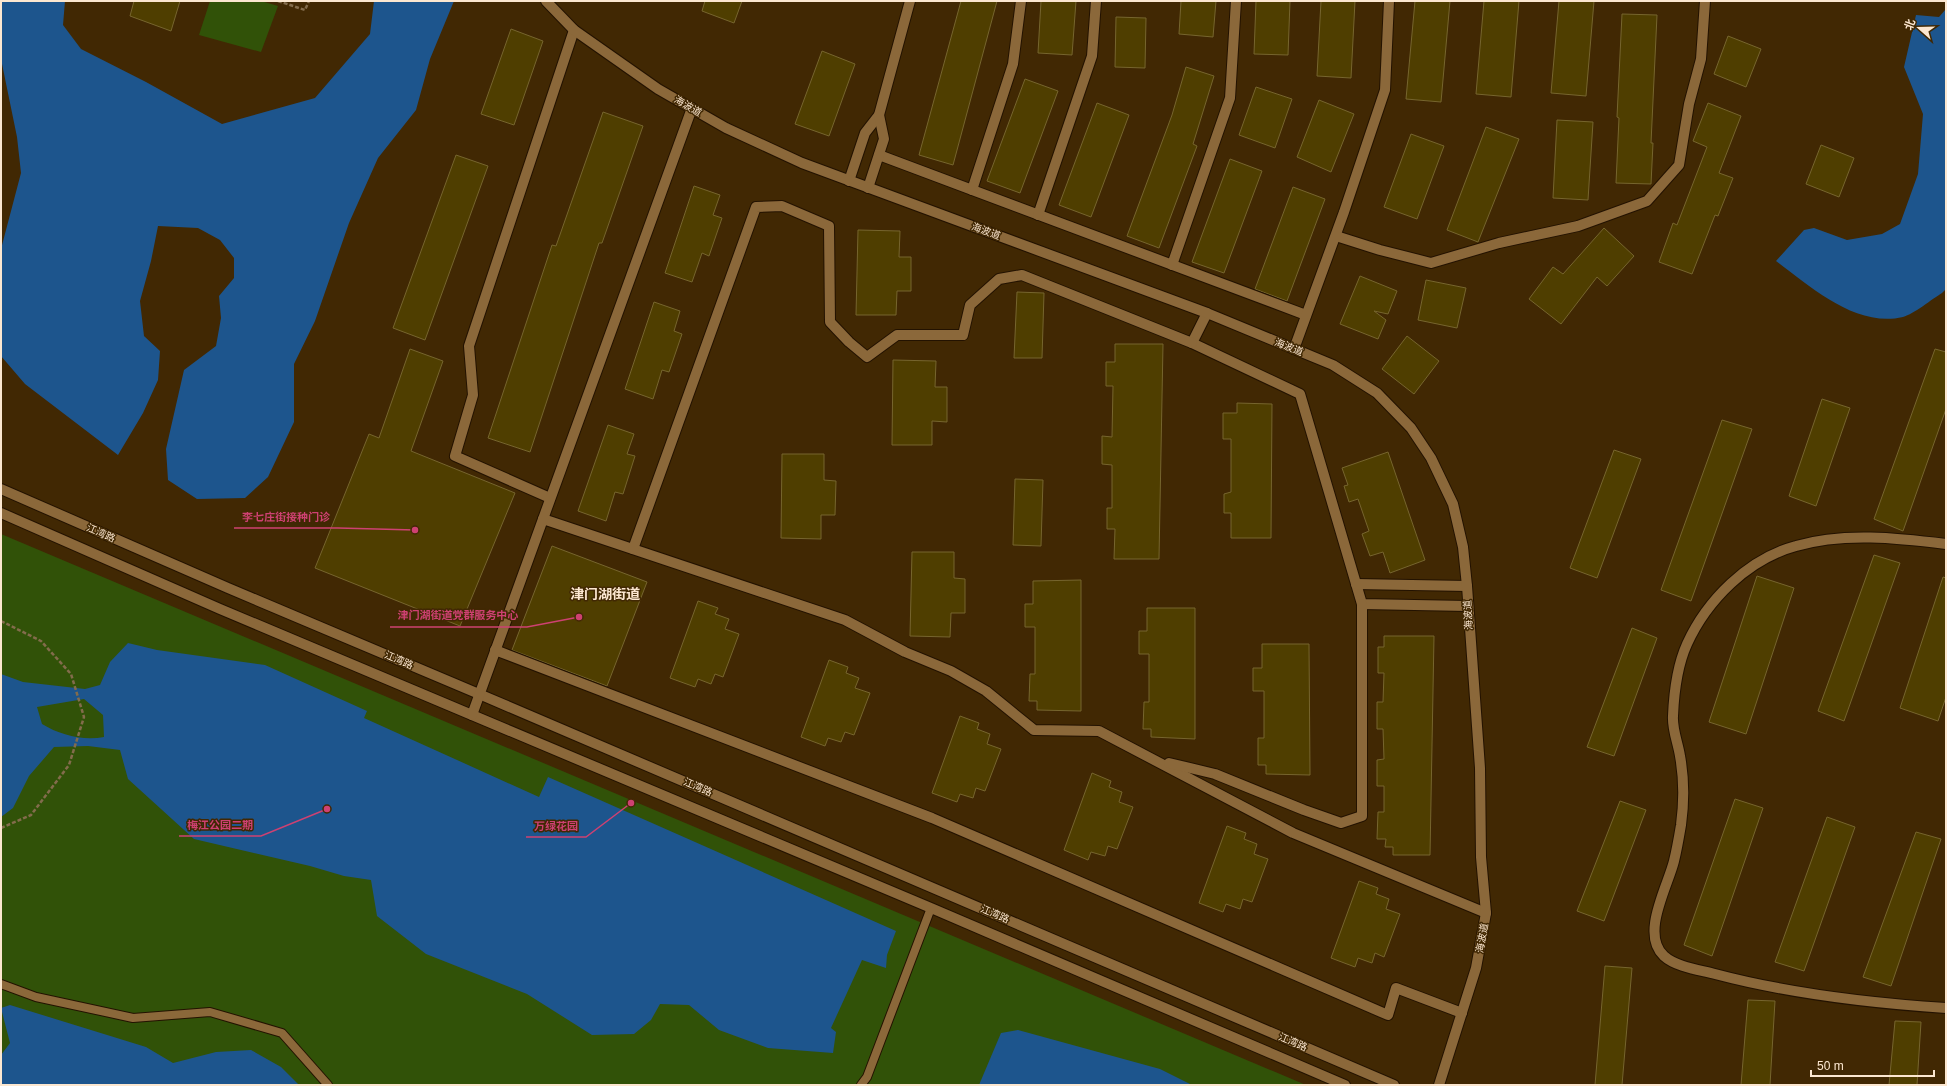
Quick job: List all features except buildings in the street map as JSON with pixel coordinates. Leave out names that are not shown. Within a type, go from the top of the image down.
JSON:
[{"type":"street","name":"海波道","points":[[546,1],[574,30],[658,89],[726,128],[795,160],[1206,313],[1333,365],[1377,393],[1411,428],[1431,458],[1454,504],[1463,547],[1480,768],[1481,857],[1486,913],[1476,968],[1439,1085]]},
{"type":"street","points":[[849,180],[866,133],[879,115],[910,1]]},
{"type":"street","points":[[972,190],[1013,64],[1021,1]]},
{"type":"street","points":[[1038,215],[1092,56],[1096,1]]},
{"type":"street","points":[[1172,265],[1230,98],[1236,1]]},
{"type":"street","points":[[1294,349],[1336,236],[1385,90],[1389,1]]},
{"type":"street","points":[[1336,236],[1380,250],[1431,263],[1499,243],[1578,226],[1647,201],[1680,165],[1689,104],[1701,59],[1705,1]]},
{"type":"street","points":[[550,498],[455,456],[473,395],[469,346],[574,30]]},
{"type":"street","points":[[472,715],[692,108]]},
{"type":"street","points":[[868,188],[884,139],[879,115]]},
{"type":"street","points":[[879,155],[1306,315]]},
{"type":"street","points":[[633,549],[756,207],[782,206],[828,226],[830,322],[849,342],[867,357],[898,335],[963,335],[970,305],[999,279],[1022,275],[1192,343],[1300,394],[1362,604],[1362,816],[1341,823],[1214,774],[1154,759]]},
{"type":"street","points":[[1192,343],[1206,313]]},
{"type":"street","name":"江湾路","points":[[1,489],[228,588],[1394,1085]]},
{"type":"street","name":"江湾路","points":[[1,513],[220,609],[931,908],[1345,1085]]},
{"type":"street","points":[[543,519],[845,620],[905,652],[951,671],[986,691],[1034,730],[1099,731],[1293,833],[1486,913]]},
{"type":"street","points":[[1946,544],[1920,541],[1864,539],[1819,541],[1796,546],[1776,553],[1755,565],[1723,592],[1710,606],[1686,646],[1676,685],[1673,719],[1680,760],[1683,799],[1682,817],[1674,861],[1661,900],[1654,935],[1657,947],[1664,956],[1678,964],[1740,981],[1779,989],[1864,1002],[1946,1008]]},
{"type":"street","points":[[1356,584],[1467,586]]},
{"type":"street","points":[[1362,604],[1467,606]]},
{"type":"street","points":[[495,650],[932,818],[1388,1016],[1396,988],[1462,1013]]},
{"type":"lane","points":[[861,1085],[867,1077],[931,908]]},
{"type":"lane","points":[[1,984],[36,997],[133,1018],[210,1012],[282,1033],[328,1085]]},
{"type":"path","points":[[278,1],[305,10],[309,1]]},
{"type":"path","points":[[1,621],[41,641],[71,674],[84,717],[69,765],[31,815],[1,828]]},
{"type":"green space","points":[[210,1],[261,1],[278,6],[261,52],[199,35]]},
{"type":"green space","points":[[1,534],[1306,1085],[1,1085]]},
{"type":"water","points":[[1,1],[65,1],[63,25],[81,49],[146,82],[222,124],[315,98],[370,34],[374,1],[454,1],[430,59],[416,110],[378,158],[349,223],[315,321],[294,364],[294,422],[268,477],[245,498],[197,499],[168,480],[166,449],[184,370],[216,346],[221,318],[219,296],[234,278],[234,258],[220,240],[198,228],[158,226],[151,261],[140,301],[144,336],[160,351],[158,380],[143,413],[118,455],[25,384],[1,356],[1,249],[21,173],[17,137],[1,59]]},
{"type":"water","points":[[1946,9],[1946,289],[1918,310],[1903,317],[1885,319],[1868,317],[1835,303],[1776,261],[1804,230],[1814,228],[1847,240],[1882,234],[1900,224],[1918,174],[1923,114],[1904,67],[1916,15],[1939,17]]},
{"type":"water","points":[[128,643],[157,650],[265,665],[367,711],[364,718],[539,797],[548,777],[896,931],[887,955],[886,968],[862,960],[831,1028],[836,1032],[833,1053],[768,1048],[719,1030],[689,1005],[660,1004],[651,1020],[634,1034],[592,1035],[527,994],[426,954],[377,916],[371,880],[344,876],[310,866],[194,839],[128,779],[120,750],[88,746],[54,747],[29,776],[13,808],[1,817],[1,674],[23,682],[85,689],[100,685],[110,662]],"holes":[[[84,699],[103,715],[104,737],[80,738],[64,734],[42,724],[37,707]]]},
{"type":"water","points":[[10,1005],[146,1047],[173,1063],[216,1052],[251,1050],[281,1067],[299,1085],[1,1085],[1,1055],[10,1043],[1,1008]]},
{"type":"water","points":[[1018,1030],[1160,1069],[1192,1085],[979,1085],[1001,1033]]},
{"type":"place","name":"李七庄街接种门诊","points":[[415,530]]},
{"type":"place","name":"津门湖街道党群服务中心","points":[[579,617]]},
{"type":"place","name":"万绿花园","points":[[631,803]]},
{"type":"place","name":"梅江公园二期","points":[[327,809]]},
{"type":"district","name":"津门湖街道","points":[[605,594]]}]
